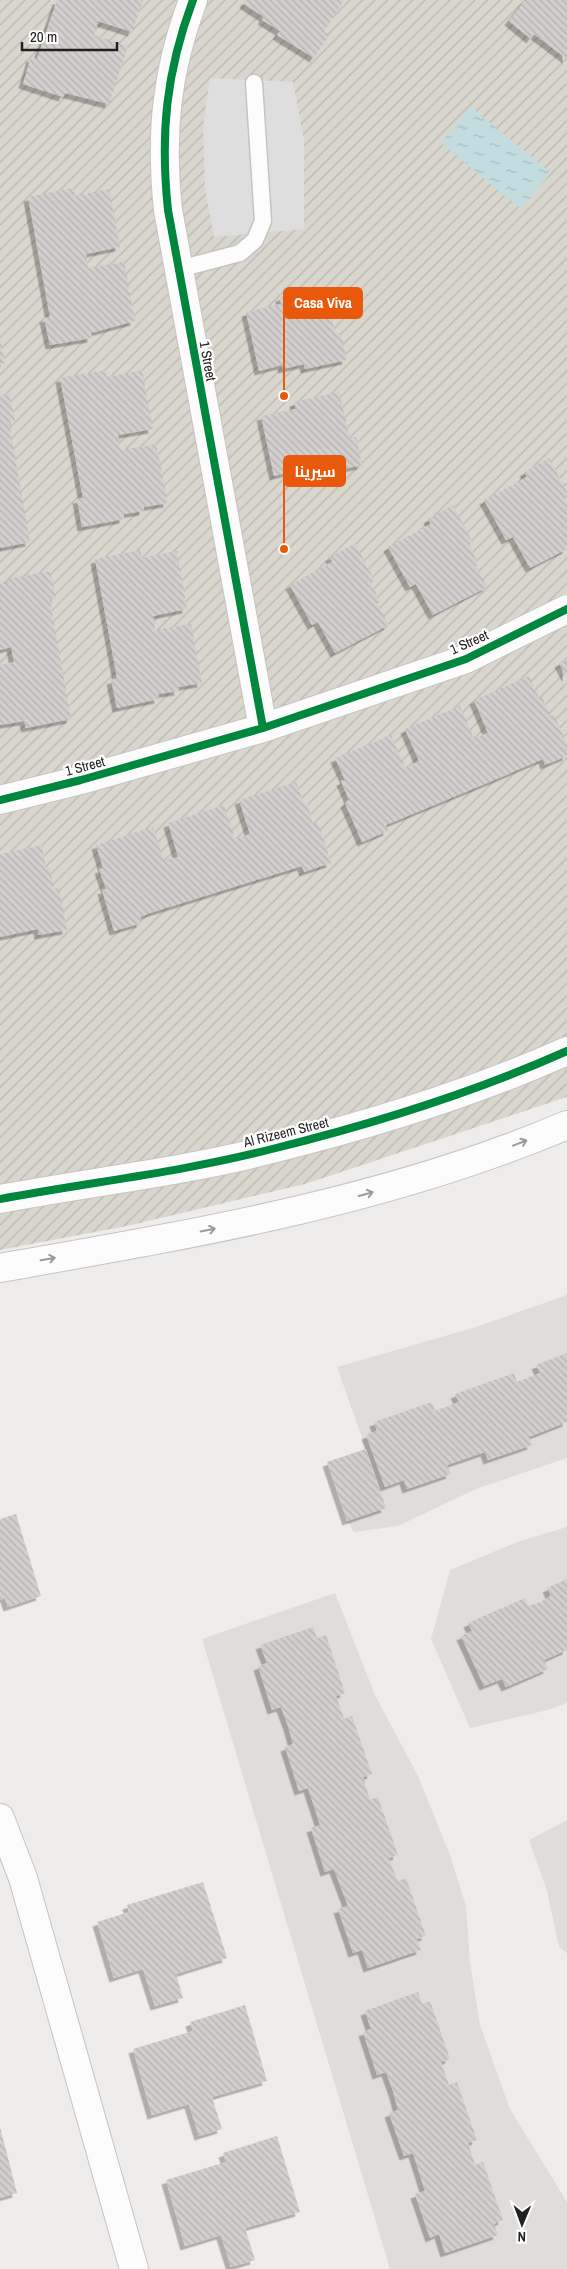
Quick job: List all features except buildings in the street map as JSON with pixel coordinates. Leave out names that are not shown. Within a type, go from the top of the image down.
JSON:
[{"type":"street","name":"1 Street","points":[[193,0],[180,35],[169,79],[164,129],[163,166],[168,210],[263,728]]},
{"type":"street","name":"1 Street","points":[[0,800],[109,772],[263,728],[466,659],[567,609]]},
{"type":"street","name":"Al Rizeem Street","points":[[0,1199],[198,1165],[272,1150],[384,1119],[470,1090],[567,1050]]},
{"type":"street","points":[[0,1268],[308,1209],[401,1184],[474,1160],[567,1125]]},
{"type":"street","points":[[0,1818],[23,1878],[134,2269]]},
{"type":"lane","points":[[179,269],[240,254],[255,240],[263,221],[254,83]]},
{"type":"shaded area","points":[[0,0],[567,0],[567,1097],[305,1184],[127,1226],[0,1250]]},
{"type":"shaded area","points":[[210,78],[293,82],[304,140],[304,229],[214,237],[205,188],[203,126]]},
{"type":"shaded area","points":[[567,1295],[567,1458],[476,1489],[398,1526],[354,1532],[347,1521],[327,1462],[366,1449],[337,1367],[476,1327]]},
{"type":"shaded area","points":[[567,1527],[567,1703],[548,1710],[470,1728],[431,1639],[450,1570],[517,1542]]},
{"type":"shaded area","points":[[335,1593],[375,1695],[418,1776],[450,1855],[466,1906],[470,1962],[480,2025],[510,2109],[567,2202],[567,2269],[390,2269],[202,1639]]},
{"type":"shaded area","points":[[567,1820],[567,1953],[559,1947],[547,1891],[529,1840]]},
{"type":"water","points":[[471,107],[551,173],[521,209],[441,143]]},
{"type":"cycle path","points":[[193,0],[177,52],[167,104],[165,155],[168,210],[263,728]]},
{"type":"cycle path","points":[[0,800],[81,780],[263,728],[466,659],[567,609]]},
{"type":"cycle path","points":[[0,1199],[205,1164],[310,1139],[385,1118],[459,1094],[567,1051]]},
{"type":"place","name":"Casa Viva","points":[[284,396]]},
{"type":"place","name":"سيرينا","points":[[284,549]]}]
